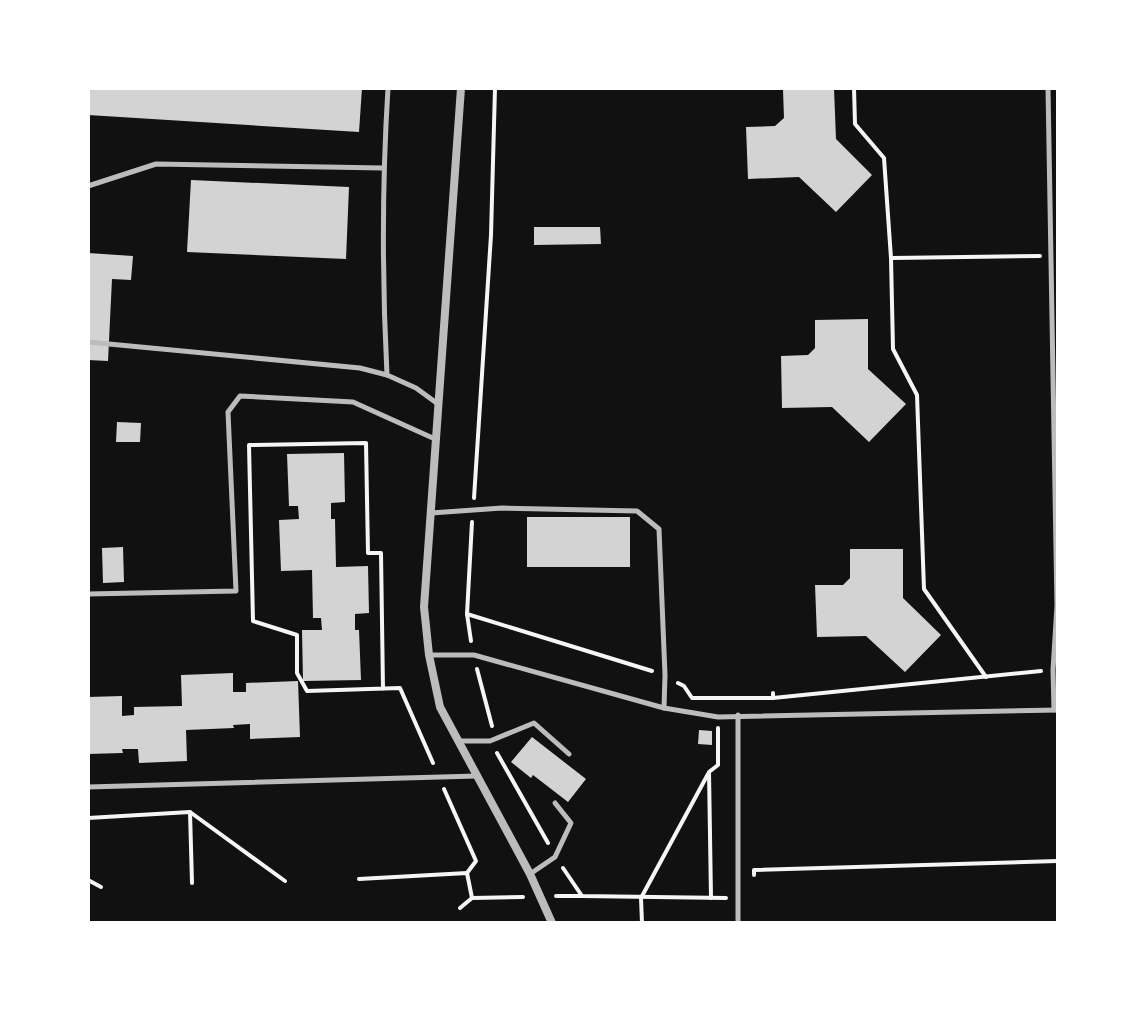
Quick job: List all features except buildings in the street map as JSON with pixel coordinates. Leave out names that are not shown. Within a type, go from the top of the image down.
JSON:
[{"type":"street","points":[[461,88],[424,607],[429,655],[440,707],[530,874],[552,923]]},
{"type":"lane","points":[[387,375],[383,302],[383,168],[388,88]]},
{"type":"lane","points":[[429,655],[474,655],[664,708],[718,717],[1056,710],[1053,670],[1057,606],[1054,306],[1049,256],[1048,88]]},
{"type":"lane","points":[[88,186],[156,164],[383,168]]},
{"type":"lane","points":[[88,342],[360,368],[387,375],[416,388],[438,404]]},
{"type":"lane","points":[[88,594],[236,591],[228,412],[240,396],[353,402],[435,439]]},
{"type":"lane","points":[[431,513],[502,508],[637,511],[659,529],[664,708]]},
{"type":"lane","points":[[738,715],[738,923]]},
{"type":"lane","points":[[458,741],[490,741],[534,723],[569,754]]},
{"type":"lane","points":[[88,787],[476,776]]},
{"type":"lane","points":[[530,874],[555,857],[571,823],[555,803]]},
{"type":"path","points":[[495,88],[491,235],[467,614],[492,724],[490,741],[555,857],[582,896],[737,898]]},
{"type":"path","points":[[854,88],[855,124],[884,158],[893,349],[917,395],[924,589],[986,677]]},
{"type":"path","points":[[891,258],[1049,256]]},
{"type":"path","points":[[383,689],[381,553],[368,553],[366,443],[249,445],[253,621],[297,635],[297,673],[307,691],[383,689],[400,688],[476,861],[467,873],[472,898],[460,908]]},
{"type":"path","points":[[467,614],[665,675],[684,686],[692,698],[773,696],[1053,670]]},
{"type":"path","points":[[642,923],[641,898],[709,772],[718,765],[718,698]]},
{"type":"path","points":[[709,772],[711,898]]},
{"type":"path","points":[[88,818],[190,812],[285,881]]},
{"type":"path","points":[[190,812],[192,883]]},
{"type":"path","points":[[754,881],[754,870],[1058,861]]},
{"type":"path","points":[[359,879],[467,873]]},
{"type":"path","points":[[88,880],[101,887]]}]
